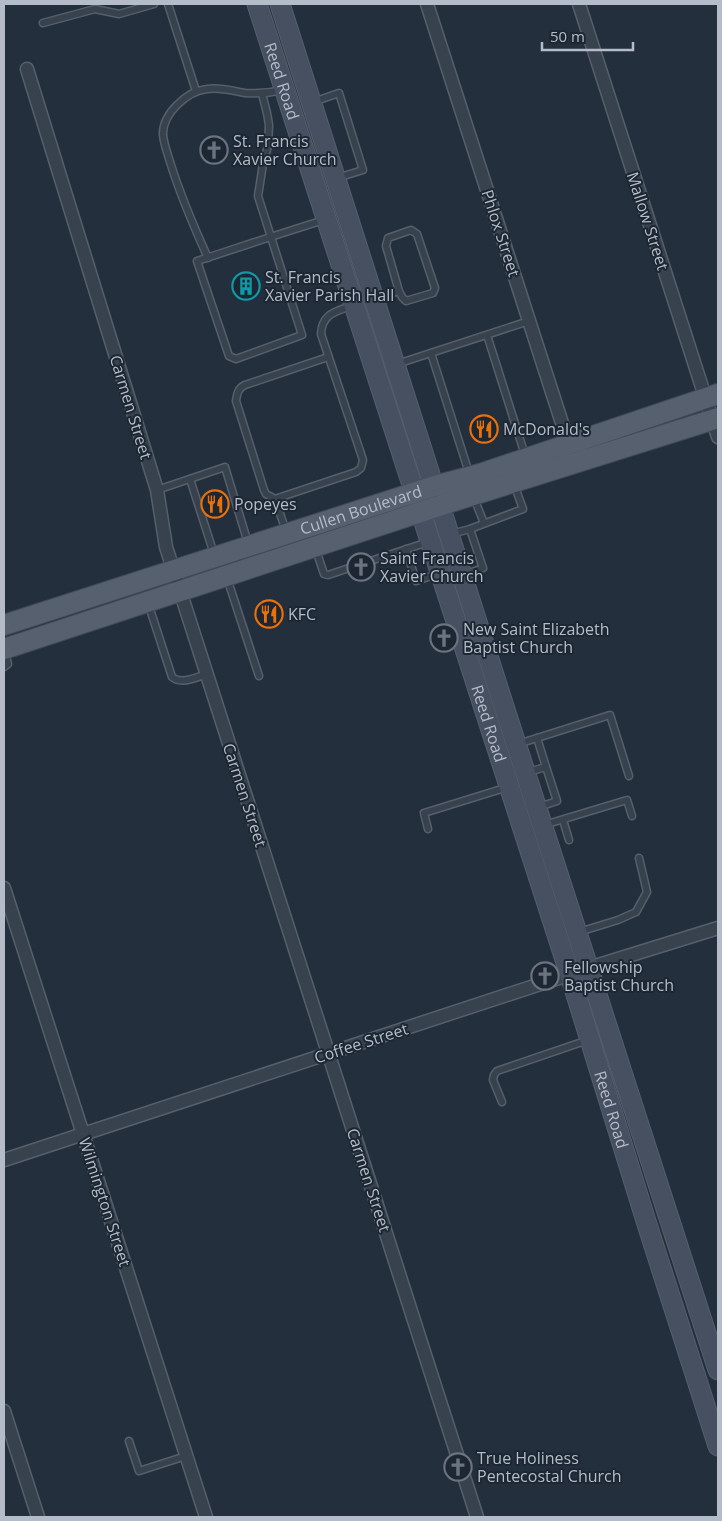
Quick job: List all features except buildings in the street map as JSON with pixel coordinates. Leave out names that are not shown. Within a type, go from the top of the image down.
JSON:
[{"type":"main road","name":"Cullen Boulevard","points":[[4,625],[414,493],[437,496],[472,486],[514,482],[572,454],[712,396]]},
{"type":"main road","name":"Cullen Boulevard","points":[[472,486],[526,458],[572,454],[716,425]]},
{"type":"main road","name":"Cullen Boulevard","points":[[4,648],[420,512],[437,496]]},
{"type":"street","name":"Reed Road","points":[[258,4],[429,542],[570,975],[646,1221],[716,1434]]},
{"type":"street","name":"Reed Road","points":[[280,4],[718,1370]]},
{"type":"street","name":"Phlox Street","points":[[427,4],[572,454]]},
{"type":"street","name":"Mallow Street","points":[[579,4],[712,396],[716,425]]},
{"type":"street","name":"Carmen Street","points":[[27,69],[157,490],[166,547],[477,1517]]},
{"type":"street","points":[[301,139],[321,131]]},
{"type":"street","points":[[354,305],[374,299]]},
{"type":"street","points":[[480,700],[500,694]]},
{"type":"street","name":"Wilmington Street","points":[[4,888],[206,1517]]},
{"type":"street","name":"Coffee Street","points":[[4,1160],[590,968],[718,928]]},
{"type":"street","points":[[646,1221],[668,1214]]},
{"type":"street","points":[[4,1411],[38,1517]]},
{"type":"lane","points":[[105,4],[108,11]]},
{"type":"lane","points":[[43,23],[95,9],[119,14],[154,4]]},
{"type":"lane","points":[[168,4],[196,91]]},
{"type":"lane","points":[[208,258],[174,173],[163,134],[165,123],[173,110],[187,96],[196,91],[208,88],[262,94],[285,90]]},
{"type":"lane","points":[[312,102],[339,93],[363,170],[336,178]]},
{"type":"lane","points":[[262,94],[269,126],[268,146],[258,196],[272,237],[302,335],[236,359],[229,356],[198,261],[208,258],[272,237],[326,219]]},
{"type":"lane","points":[[411,230],[417,234],[435,288],[432,294],[406,302],[399,291],[386,246],[388,238],[411,230]]},
{"type":"lane","points":[[374,299],[399,291]]},
{"type":"lane","points":[[275,499],[356,472],[360,468],[362,460],[322,334],[324,320],[336,312],[354,305]]},
{"type":"lane","points":[[395,365],[529,321]]},
{"type":"lane","points":[[487,335],[526,458]]},
{"type":"lane","points":[[431,353],[484,524]]},
{"type":"lane","points":[[287,534],[275,499],[266,494],[264,490],[236,401],[237,393],[245,385],[328,357]]},
{"type":"lane","points":[[157,490],[226,467],[249,546]]},
{"type":"lane","points":[[190,479],[215,557]]},
{"type":"lane","points":[[450,534],[470,529],[523,509],[514,482]]},
{"type":"lane","points":[[463,576],[483,568],[470,529]]},
{"type":"lane","points":[[315,547],[324,574],[328,575],[429,542]]},
{"type":"lane","points":[[406,549],[416,581],[440,573]]},
{"type":"lane","points":[[226,576],[259,676]]},
{"type":"lane","points":[[148,602],[172,677],[176,680],[184,681],[207,674]]},
{"type":"lane","points":[[4,648],[8,664],[4,667]]},
{"type":"lane","points":[[517,744],[610,715],[629,776]]},
{"type":"lane","points":[[537,738],[557,801],[537,807]]},
{"type":"lane","points":[[526,773],[546,767]]},
{"type":"lane","points":[[428,829],[424,813],[509,787]]},
{"type":"lane","points":[[543,826],[627,800],[632,816]]},
{"type":"lane","points":[[563,820],[569,840]]},
{"type":"lane","points":[[578,933],[636,912],[647,892],[639,858]]},
{"type":"lane","points":[[502,1102],[493,1080],[497,1071],[590,1040]]},
{"type":"lane","points":[[129,1441],[138,1471],[186,1456]]},
{"type":"place","name":"St. Francis Xavier Church","points":[[214,150]]},
{"type":"place","name":"St. Francis Xavier Parish Hall","points":[[246,286]]},
{"type":"place","name":"McDonald's","points":[[484,429]]},
{"type":"place","name":"Popeyes","points":[[215,504]]},
{"type":"place","name":"Saint Francis Xavier Church","points":[[361,567]]},
{"type":"place","name":"KFC","points":[[269,614]]},
{"type":"place","name":"New Saint Elizabeth Baptist Church","points":[[444,638]]},
{"type":"place","name":"Fellowship Baptist Church","points":[[545,976]]},
{"type":"place","name":"True Holiness Pentecostal Church","points":[[458,1467]]}]
